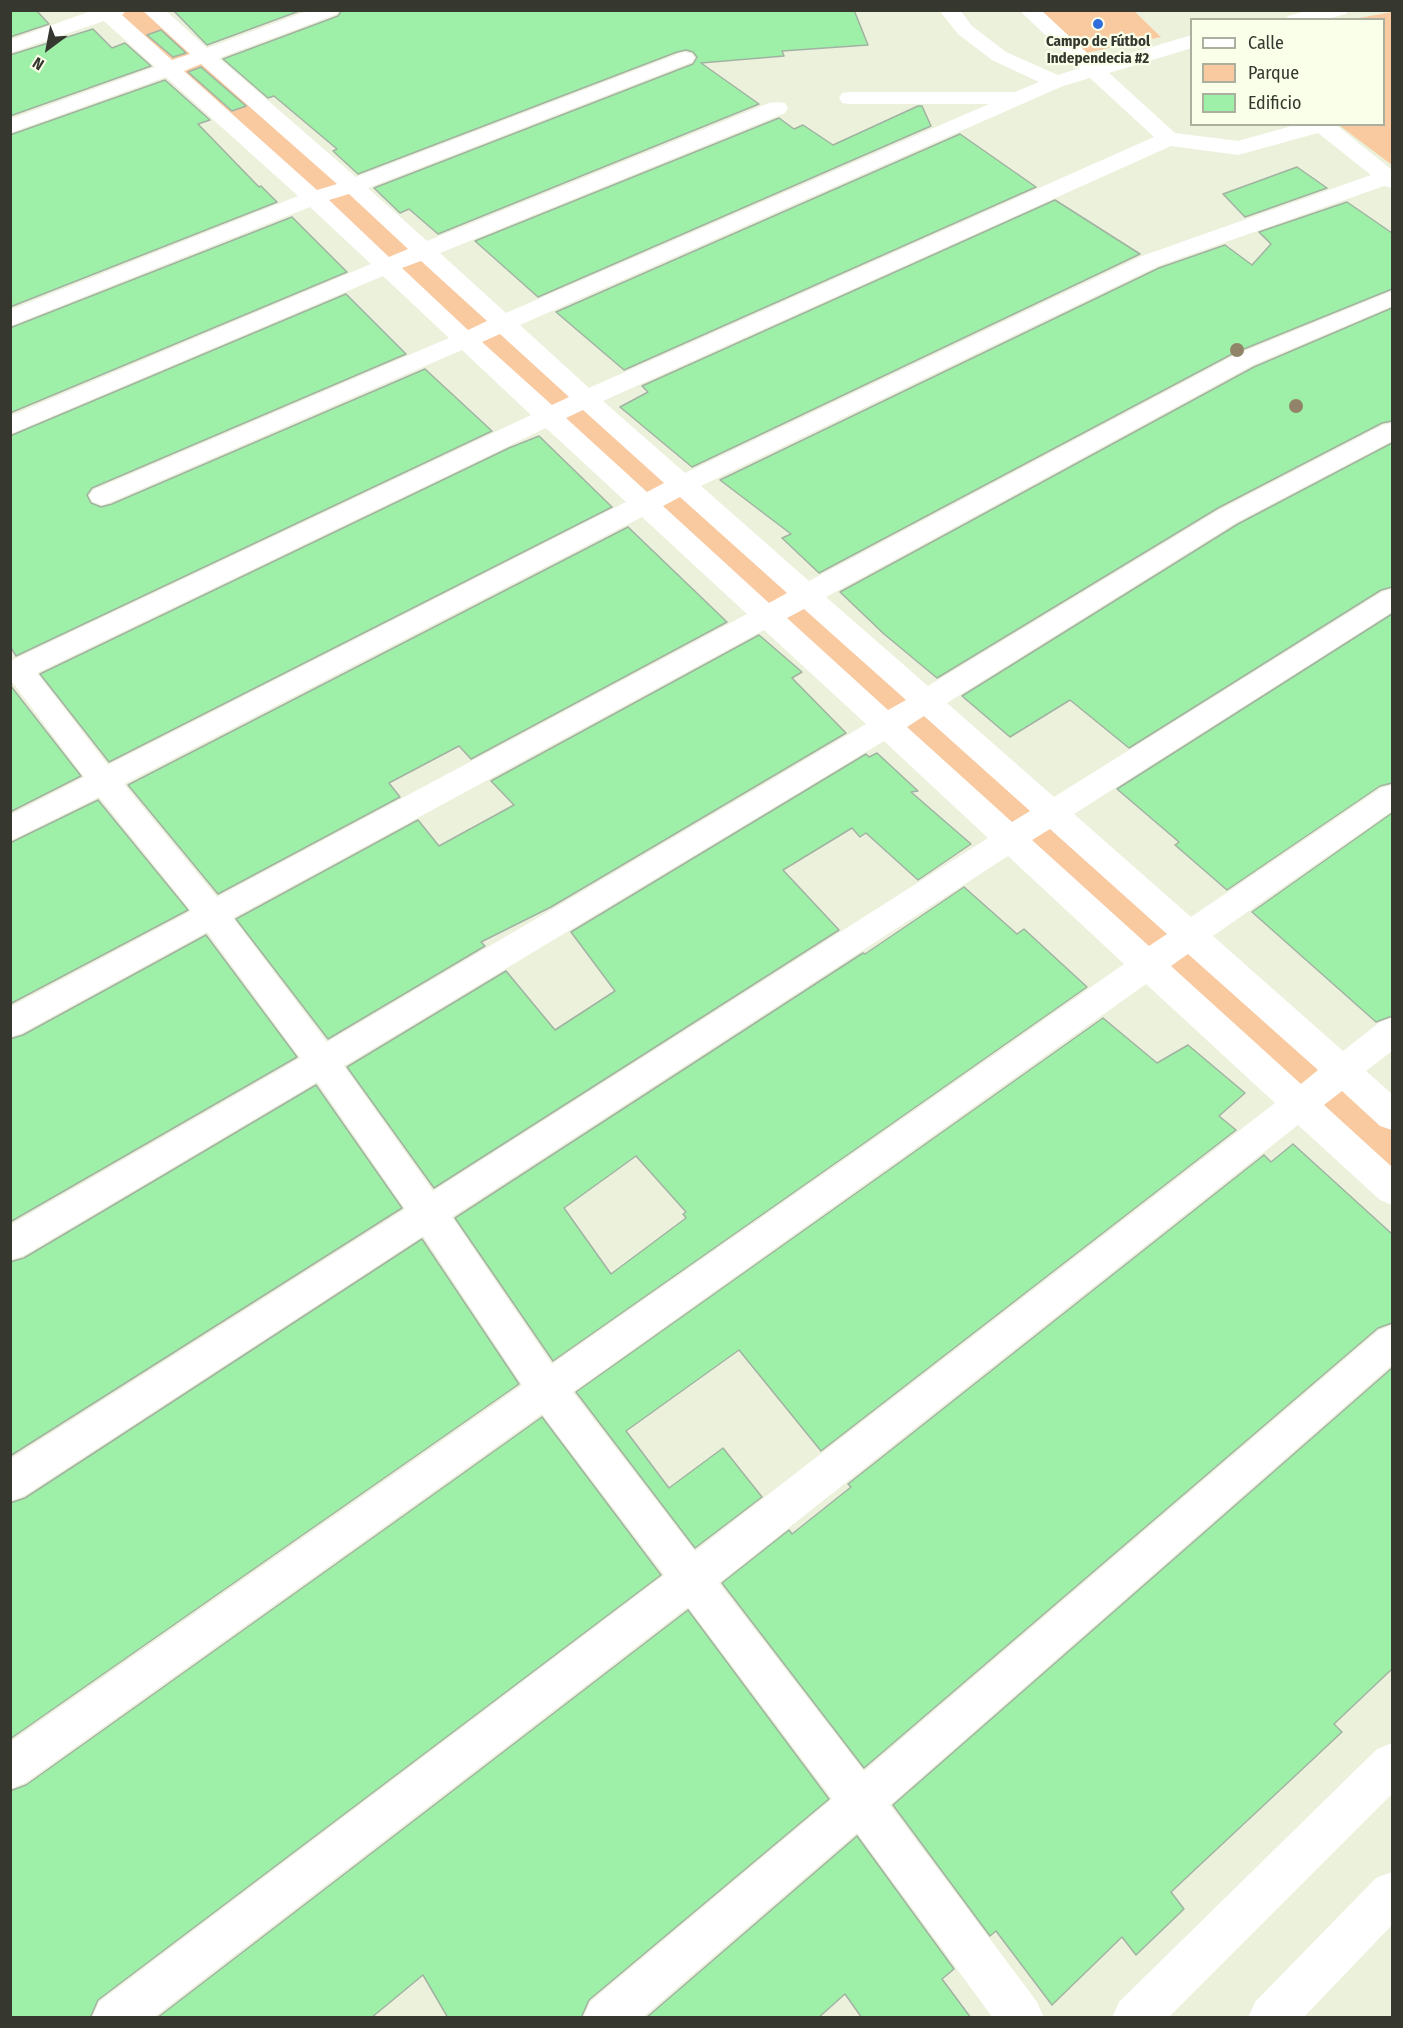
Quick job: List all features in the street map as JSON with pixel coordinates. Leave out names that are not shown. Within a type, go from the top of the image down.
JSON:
[{"type":"street","points":[[152,10],[353,186],[502,324],[1392,1115]]},
{"type":"street","points":[[10,127],[330,10]]},
{"type":"street","points":[[949,10],[965,30],[999,56],[1056,82]]},
{"type":"street","points":[[1029,10],[1168,139]]},
{"type":"street","points":[[1304,18],[1339,10]]},
{"type":"street","points":[[10,47],[109,12],[168,70],[313,198],[644,505],[1392,1189]]},
{"type":"street","points":[[102,496],[1056,82],[1190,41]]},
{"type":"street","points":[[10,319],[313,198],[353,186],[685,58]]},
{"type":"street","points":[[850,98],[1024,96]]},
{"type":"street","points":[[10,426],[423,252],[777,108]]},
{"type":"street","points":[[1020,2018],[861,1802],[546,1388],[429,1214],[322,1062],[212,914],[14,671],[548,416],[1168,139],[1238,148],[1318,126]]},
{"type":"street","points":[[1323,126],[1390,179]]},
{"type":"street","points":[[10,829],[684,484],[1150,261],[1390,179]]},
{"type":"street","points":[[10,1023],[1244,360],[1392,298]]},
{"type":"street","points":[[10,1244],[322,1062],[886,726],[1228,516],[1392,431]]},
{"type":"street","points":[[10,1482],[1052,812],[1392,599]]},
{"type":"street","points":[[10,1768],[1147,965],[1392,796]]},
{"type":"street","points":[[116,2018],[692,1579],[1392,1032]]},
{"type":"street","points":[[606,2018],[861,1802],[1392,1342]]},
{"type":"street","points":[[1135,2018],[1392,1764]]},
{"type":"street","points":[[1271,2018],[1392,1894]]},
{"type":"green space","points":[[109,11],[147,11],[1392,1121],[1392,1187]]},
{"type":"green space","name":"Campo de Fútbol Independecia #2","points":[[1036,11],[1134,11],[1161,37],[1076,55]]},
{"type":"green space","points":[[1392,12],[1392,165],[1340,126],[1385,126],[1385,18],[1359,18]]},
{"type":"building","points":[[10,10],[36,10],[49,24],[10,37]]},
{"type":"building","points":[[173,10],[302,10],[207,45]]},
{"type":"building","points":[[342,10],[854,10],[868,45],[782,51],[784,56],[701,63],[759,104],[438,234],[409,209],[400,213],[374,188],[693,64],[697,57],[693,52],[686,50],[677,52],[358,174],[333,151],[337,149],[274,96],[268,98],[223,59],[338,16]]},
{"type":"building","points":[[93,29],[112,48],[125,43],[151,66],[10,116],[10,55]]},
{"type":"building","points":[[161,30],[186,53],[173,57],[147,35]]},
{"type":"building","points":[[201,67],[246,106],[232,111],[188,72]]},
{"type":"building","points":[[165,80],[210,120],[198,124],[259,187],[261,186],[277,202],[10,307],[10,135]]},
{"type":"building","points":[[922,106],[931,126],[538,297],[475,241],[779,118],[794,129],[803,125],[833,145]]},
{"type":"building","points":[[960,134],[1036,187],[624,370],[556,312]]},
{"type":"building","points":[[1297,167],[1327,188],[1245,217],[1223,194]]},
{"type":"building","points":[[1055,200],[1140,254],[692,467],[620,407],[648,392],[642,386]]},
{"type":"building","points":[[1347,202],[1392,233],[1392,289],[1234,353],[819,573],[782,538],[791,534],[720,480],[1159,268],[1225,245],[1252,265],[1271,244],[1259,232]]},
{"type":"building","points":[[292,217],[347,272],[10,413],[10,328]]},
{"type":"building","points":[[346,294],[406,354],[92,488],[87,495],[91,503],[101,507],[112,504],[425,369],[492,431],[16,656],[10,646],[10,436]]},
{"type":"building","points":[[1392,308],[1392,421],[1382,423],[1218,508],[937,678],[884,634],[840,592],[1254,367]]},
{"type":"building","points":[[539,436],[612,507],[109,762],[40,674],[509,448]]},
{"type":"building","points":[[1392,443],[1392,587],[1381,590],[1129,748],[1070,700],[1010,737],[962,696],[1238,524]]},
{"type":"building","points":[[628,527],[727,622],[471,759],[459,746],[389,783],[400,797],[218,894],[128,785]]},
{"type":"building","points":[[1392,614],[1392,783],[1380,786],[1227,890],[1175,845],[1179,842],[1117,789]]},
{"type":"building","points":[[759,635],[802,672],[792,678],[846,733],[551,907],[481,942],[485,946],[328,1039],[236,919],[418,820],[439,846],[514,805],[491,781]]},
{"type":"building","points":[[10,685],[81,776],[10,812]]},
{"type":"building","points":[[877,753],[918,791],[911,792],[971,844],[918,880],[866,833],[860,837],[852,828],[783,870],[839,930],[434,1188],[347,1067],[506,971],[555,1030],[615,991],[571,932],[866,754],[869,757]]},
{"type":"building","points":[[98,800],[188,910],[10,1004],[10,843]]},
{"type":"building","points":[[1392,813],[1392,1016],[1376,1022],[1252,912]]},
{"type":"building","points":[[964,887],[1017,934],[1024,929],[1087,987],[553,1361],[455,1218],[863,953],[865,954]],"holes":[[[636,1156],[686,1212],[683,1214],[686,1218],[611,1274],[564,1208]]]},
{"type":"building","points":[[206,935],[297,1057],[10,1222],[10,1039],[23,1035]]},
{"type":"building","points":[[1103,1018],[1157,1063],[1188,1045],[1245,1093],[1219,1116],[1236,1130],[821,1451],[739,1350],[626,1431],[669,1488],[723,1448],[762,1497],[695,1548],[576,1392]]},
{"type":"building","points":[[316,1085],[402,1208],[10,1456],[10,1262],[24,1258]]},
{"type":"building","points":[[1293,1144],[1392,1234],[1392,1323],[1378,1328],[864,1768],[722,1583],[789,1530],[792,1534],[851,1487],[848,1484],[1264,1155],[1271,1162]]},
{"type":"building","points":[[422,1239],[519,1384],[10,1739],[10,1503],[25,1498]]},
{"type":"building","points":[[1392,1368],[1392,1669],[1334,1724],[1342,1732],[1171,1892],[1184,1909],[1136,1955],[1122,1937],[1052,2005],[996,1931],[990,1936],[893,1805]]},
{"type":"building","points":[[542,1417],[661,1575],[98,2000],[90,2018],[10,2018],[10,1791],[26,1785]]},
{"type":"building","points":[[688,1610],[829,1799],[589,2000],[581,2018],[448,2018],[423,1975],[371,2018],[157,2018]]},
{"type":"building","points":[[857,1836],[954,1969],[942,1979],[971,2018],[862,2018],[845,1994],[818,2018],[646,2018]]},
{"type":"place","name":"Campo de Fútbol Independecia #2","points":[[1098,24]]}]
